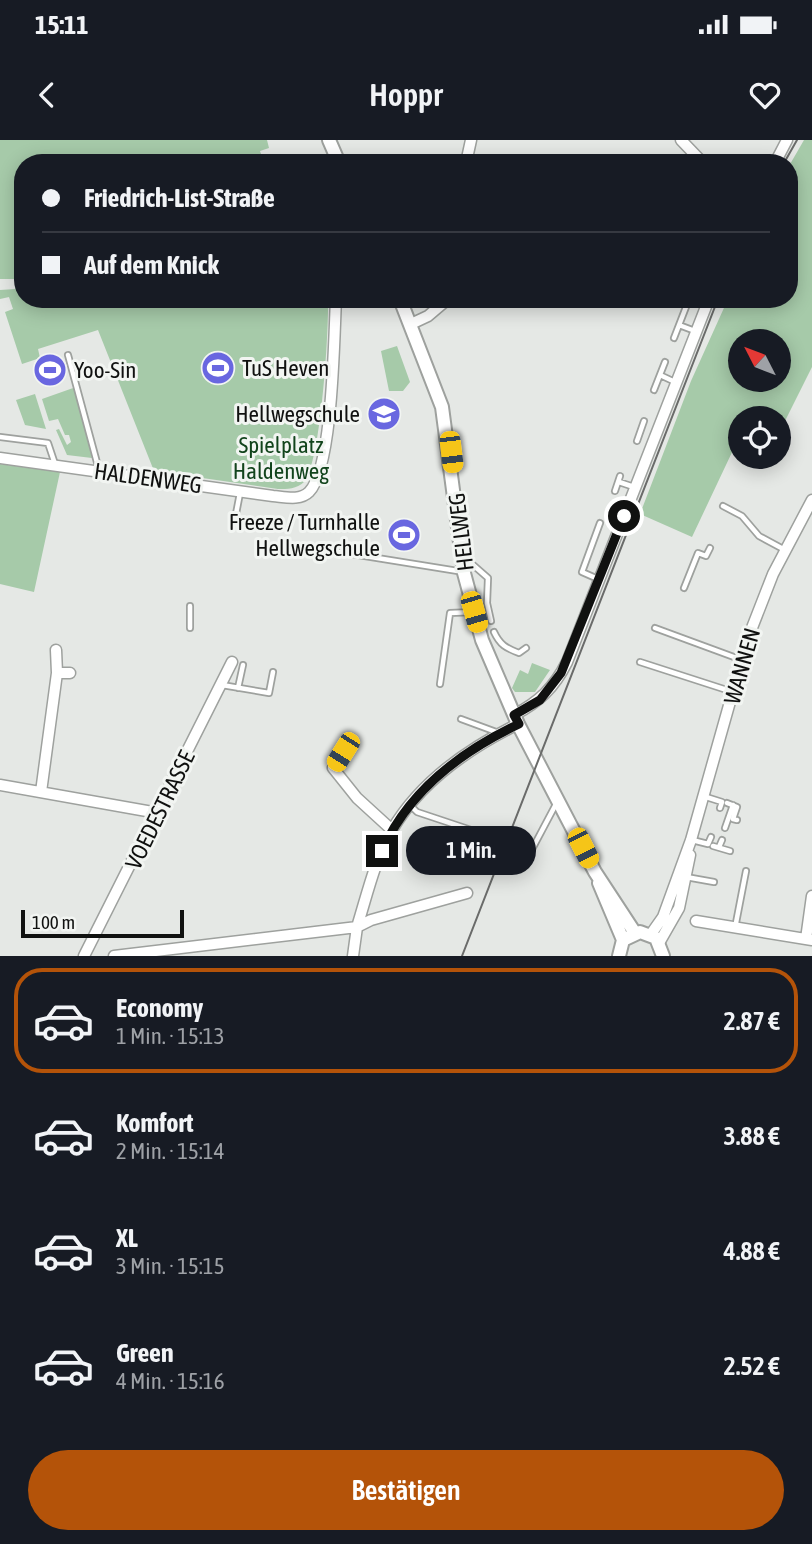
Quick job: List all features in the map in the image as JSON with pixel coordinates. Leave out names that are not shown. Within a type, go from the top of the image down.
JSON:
[{"type":"street","points":[[681,140],[694,154]]},
{"type":"street","name":"HALDENWEG","points":[[0,458],[299,498],[313,486],[331,403],[336,308]]},
{"type":"street","name":"HELLWEG","points":[[404,308],[442,407],[474,612],[491,663],[516,719],[595,872],[623,940]]},
{"type":"street","points":[[411,324],[437,308]]},
{"type":"street","points":[[354,956],[357,927],[392,830],[411,806],[456,761],[500,733],[540,700],[556,682],[705,308]]},
{"type":"street","name":"WANNEN","points":[[655,939],[679,908],[683,876],[703,796],[764,597],[812,500]]},
{"type":"street","points":[[41,792],[57,673],[56,650]]},
{"type":"street","name":"VOEDESTRASSE","points":[[84,956],[221,685],[237,664]]},
{"type":"street","points":[[57,673],[70,673]]},
{"type":"street","points":[[343,752],[333,768],[357,798],[392,830]]},
{"type":"street","points":[[0,785],[158,813]]},
{"type":"street","name":"HELLWEG","points":[[595,872],[635,933]]},
{"type":"street","points":[[114,956],[357,927],[371,920],[467,893]]},
{"type":"street","points":[[696,921],[809,940],[812,895]]},
{"type":"street","points":[[619,956],[623,940],[635,933],[655,939],[663,956]]},
{"type":"lane","points":[[674,338],[687,308]]},
{"type":"lane","points":[[679,325],[696,331]]},
{"type":"lane","points":[[68,355],[99,471]]},
{"type":"lane","points":[[654,390],[665,362]]},
{"type":"lane","points":[[660,375],[676,382]]},
{"type":"lane","points":[[637,441],[644,421]]},
{"type":"lane","points":[[641,431],[655,436]]},
{"type":"lane","points":[[0,437],[48,443],[55,465]]},
{"type":"lane","points":[[615,491],[620,479],[635,488]]},
{"type":"lane","points":[[235,519],[240,492]]},
{"type":"lane","points":[[723,506],[742,516],[759,536],[786,550]]},
{"type":"lane","points":[[599,579],[582,572],[600,523]]},
{"type":"lane","points":[[315,548],[468,568],[488,578],[487,603],[491,621]]},
{"type":"lane","points":[[684,588],[698,553],[706,556],[710,548]]},
{"type":"lane","points":[[190,606],[190,628]]},
{"type":"lane","points":[[440,684],[450,613],[474,612]]},
{"type":"lane","points":[[655,628],[743,660]]},
{"type":"lane","points":[[494,632],[499,643],[507,649],[519,653],[526,648]]},
{"type":"lane","points":[[640,662],[734,692]]},
{"type":"lane","points":[[237,664],[238,688]]},
{"type":"lane","points":[[221,685],[269,693],[273,672]]},
{"type":"lane","points":[[461,719],[500,733]]},
{"type":"lane","points":[[703,796],[725,806],[737,807],[733,819],[737,820]]},
{"type":"lane","points":[[529,855],[558,800]]},
{"type":"lane","points":[[411,806],[417,812],[474,831]]},
{"type":"lane","points":[[725,806],[725,828]]},
{"type":"lane","points":[[714,846],[716,838],[714,846]]},
{"type":"lane","points":[[691,840],[730,851]]},
{"type":"lane","points":[[735,929],[746,871]]},
{"type":"lane","points":[[683,876],[714,882]]},
{"type":"green space","points":[[0,140],[267,140],[269,148],[260,151],[261,154],[14,154],[14,279],[0,279]]},
{"type":"green space","points":[[804,140],[812,140],[812,367],[791,409],[791,406],[728,406],[728,461],[692,537],[640,514],[691,381],[724,308],[798,308],[796,154]]},
{"type":"green space","name":"Spielplatz Haldenweg","points":[[14,289],[14,308],[328,308],[319,424],[310,470],[304,482],[288,489],[278,489],[154,471],[98,330],[38,349],[40,358],[22,364],[5,312],[13,309],[9,297],[0,299],[0,290]]},
{"type":"green space","points":[[397,346],[410,382],[403,391],[389,391],[381,351]]},
{"type":"green space","points":[[76,387],[92,458],[67,455],[56,430],[59,429],[67,445],[71,442],[69,435],[65,435],[58,419],[49,421],[42,399]]},
{"type":"green space","points":[[35,394],[46,429],[25,425],[16,400]]},
{"type":"green space","points":[[0,464],[60,472],[34,592],[0,584]]},
{"type":"green space","points":[[532,663],[550,670],[535,692],[515,692],[512,688],[520,670],[528,674]]},
{"type":"tram line","points":[[789,154],[797,140]]},
{"type":"tram line","points":[[462,956],[714,308]]},
{"type":"place","name":"TuS Heven","points":[[218,368]]},
{"type":"place","name":"Yoo-Sin","points":[[50,370]]},
{"type":"place","name":"Hellwegschule","points":[[384,414]]},
{"type":"place","name":"Freeze / Turnhalle Hellwegschule","points":[[404,535]]},
{"type":"route","points":[[382,851],[392,830],[433,782],[475,747],[519,724],[514,715],[534,705],[550,690],[567,662],[624,516]]}]
